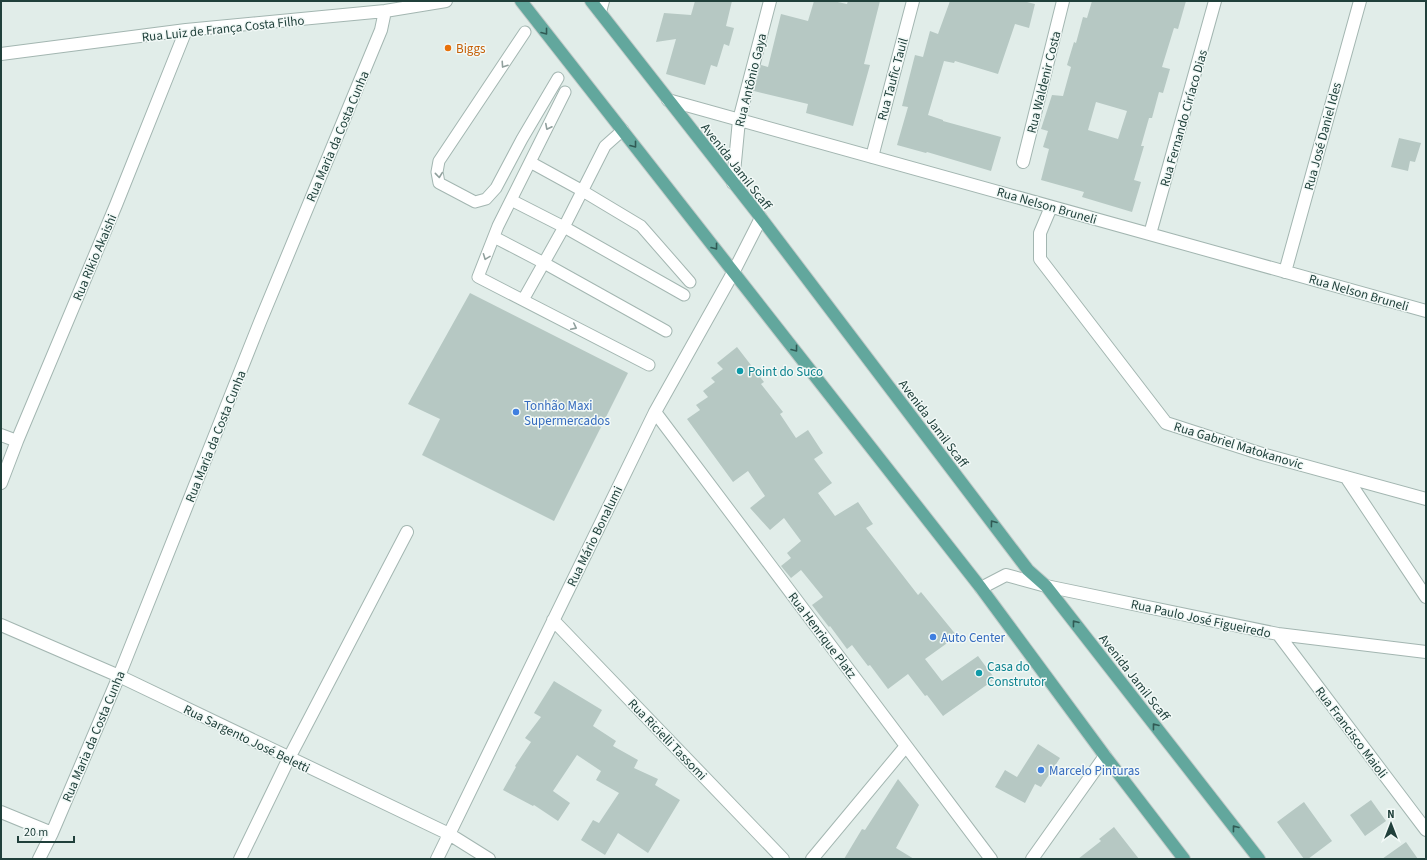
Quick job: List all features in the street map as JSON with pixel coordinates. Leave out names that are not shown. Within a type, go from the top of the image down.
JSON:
[{"type":"main road","points":[[521,1],[981,588],[1105,756],[1184,859]]},
{"type":"main road","name":"Avenida Jamil Scaff","points":[[591,1],[602,7],[668,100],[761,218],[1028,570],[1046,586],[1259,859]]},
{"type":"street","name":"Rua Luiz de França Costa Filho","points":[[1,54],[186,30],[385,11],[446,1]]},
{"type":"street","name":"Rua Antônio Gaya","points":[[733,183],[739,120],[770,1]]},
{"type":"street","name":"Rua Taufic Tauil","points":[[872,157],[913,1]]},
{"type":"street","name":"Rua Waldenir Costa","points":[[1023,162],[1063,1]]},
{"type":"street","name":"Rua Fernando Ciríaco Dias","points":[[1150,234],[1215,1]]},
{"type":"street","name":"Rua José Daniel Ides","points":[[1285,272],[1360,1]]},
{"type":"street","name":"Rua Maria da Costa Cunha","points":[[39,859],[52,833],[119,676],[260,322],[381,30],[385,11]]},
{"type":"street","name":"Rua Rikio Akaishi","points":[[1,483],[17,441],[116,205],[186,30]]},
{"type":"street","name":"Rua Nelson Bruneli","points":[[668,100],[1426,311]]},
{"type":"street","name":"Rua Gabriel Matokanovic","points":[[1051,207],[1040,233],[1040,259],[1166,423],[1262,454],[1426,499]]},
{"type":"street","name":"Rua Mário Bonalumi","points":[[437,859],[655,412],[734,271],[761,218]]},
{"type":"street","name":"Rua Henrique Platz","points":[[655,412],[990,859]]},
{"type":"street","points":[[1,434],[17,441]]},
{"type":"street","points":[[1346,477],[1426,597]]},
{"type":"street","points":[[240,859],[289,758],[407,532]]},
{"type":"street","name":"Rua Paulo José Figueiredo","points":[[981,588],[1006,575],[1046,586],[1278,634],[1426,652]]},
{"type":"street","name":"Rua Ricielli Tassomi","points":[[554,620],[783,859]]},
{"type":"street","name":"Rua Sargento José Beletti","points":[[1,625],[119,676],[449,834],[489,859]]},
{"type":"street","name":"Rua Francisco Maioli","points":[[1278,634],[1426,830]]},
{"type":"street","points":[[812,859],[906,746]]},
{"type":"street","points":[[1032,859],[1105,756]]},
{"type":"street","points":[[1,812],[52,833]]},
{"type":"lane","points":[[525,32],[440,161],[437,172],[440,183],[475,202],[486,199],[496,188],[522,139],[558,78]]},
{"type":"lane","points":[[565,92],[511,200],[478,277],[649,365]]},
{"type":"lane","points":[[523,300],[564,227],[581,190],[605,146],[623,130]]},
{"type":"lane","points":[[530,162],[581,190],[641,226],[690,282]]},
{"type":"lane","points":[[511,200],[564,227],[684,295]]},
{"type":"lane","points":[[494,237],[666,331]]},
{"type":"building","points":[[695,1],[732,1],[726,26],[734,28],[729,46],[724,44],[717,67],[711,65],[705,85],[666,74],[676,39],[656,42],[664,13],[691,15]]},
{"type":"building","points":[[814,1],[833,1],[847,4],[848,1],[880,1],[864,64],[870,65],[853,126],[806,113],[808,104],[754,91],[761,65],[768,67],[781,14],[808,21]]},
{"type":"building","points":[[950,1],[1023,1],[1035,4],[1029,28],[1015,24],[998,74],[955,61],[954,63],[944,61],[928,115],[943,121],[1001,137],[991,171],[927,152],[926,153],[897,145],[908,107],[902,106],[915,55],[923,57],[930,31],[938,34]]},
{"type":"building","points":[[1092,1],[1186,1],[1178,29],[1174,28],[1162,67],[1170,69],[1163,93],[1159,92],[1152,118],[1149,118],[1141,146],[1144,146],[1134,180],[1141,182],[1132,212],[1082,197],[1084,192],[1041,180],[1049,149],[1043,147],[1048,131],[1041,129],[1052,95],[1063,96],[1071,67],[1067,65],[1074,42],[1076,43],[1083,17],[1087,18]],"holes":[[[1096,102],[1127,111],[1118,139],[1088,130]]]},
{"type":"building","points":[[1399,138],[1421,143],[1415,162],[1410,161],[1408,171],[1391,167]]},
{"type":"building","name":"Tonhão Maxi Supermercados","points":[[470,293],[628,373],[554,521],[422,455],[440,419],[408,404]]},
{"type":"building","points":[[737,347],[764,382],[761,384],[783,412],[780,414],[796,438],[808,430],[823,453],[814,459],[832,483],[818,493],[835,516],[858,502],[873,524],[866,528],[918,595],[921,592],[957,636],[925,659],[942,681],[978,656],[995,679],[943,716],[908,674],[888,689],[870,665],[868,666],[852,645],[847,649],[812,605],[823,597],[801,570],[791,578],[781,566],[791,558],[787,553],[801,541],[784,518],[770,530],[750,508],[765,496],[748,471],[733,482],[687,419],[700,410],[696,405],[708,397],[703,391],[715,382],[711,378],[723,369],[717,363]]},
{"type":"building","points":[[554,681],[602,710],[593,726],[616,741],[613,746],[638,760],[634,768],[658,779],[655,785],[680,800],[648,853],[618,833],[605,855],[581,840],[593,820],[599,823],[619,793],[596,780],[601,771],[577,755],[553,791],[570,803],[558,821],[534,805],[533,806],[503,790],[516,767],[515,766],[531,742],[525,738],[541,717],[534,713]]},
{"type":"building","points":[[1038,744],[1060,758],[1041,787],[1035,784],[1025,803],[995,787],[1005,770],[1017,777]]},
{"type":"building","points":[[898,779],[919,805],[896,848],[914,859],[844,859],[862,829],[865,830]]},
{"type":"building","points":[[1371,800],[1386,821],[1365,836],[1350,815]]},
{"type":"building","points":[[1304,802],[1332,841],[1308,859],[1304,859],[1277,822]]},
{"type":"building","points":[[1114,827],[1139,859],[1078,859],[1101,841],[1099,839]]},
{"type":"building","points":[[1406,842],[1418,859],[1382,859]]},
{"type":"place","name":"Biggs","points":[[448,48]]},
{"type":"place","name":"Point do Suco","points":[[740,371]]},
{"type":"place","name":"Tonhão Maxi Supermercados","points":[[516,412]]},
{"type":"place","name":"Auto Center","points":[[933,637]]},
{"type":"place","name":"Casa do Construtor","points":[[979,673]]},
{"type":"place","name":"Marcelo Pinturas","points":[[1041,770]]}]
